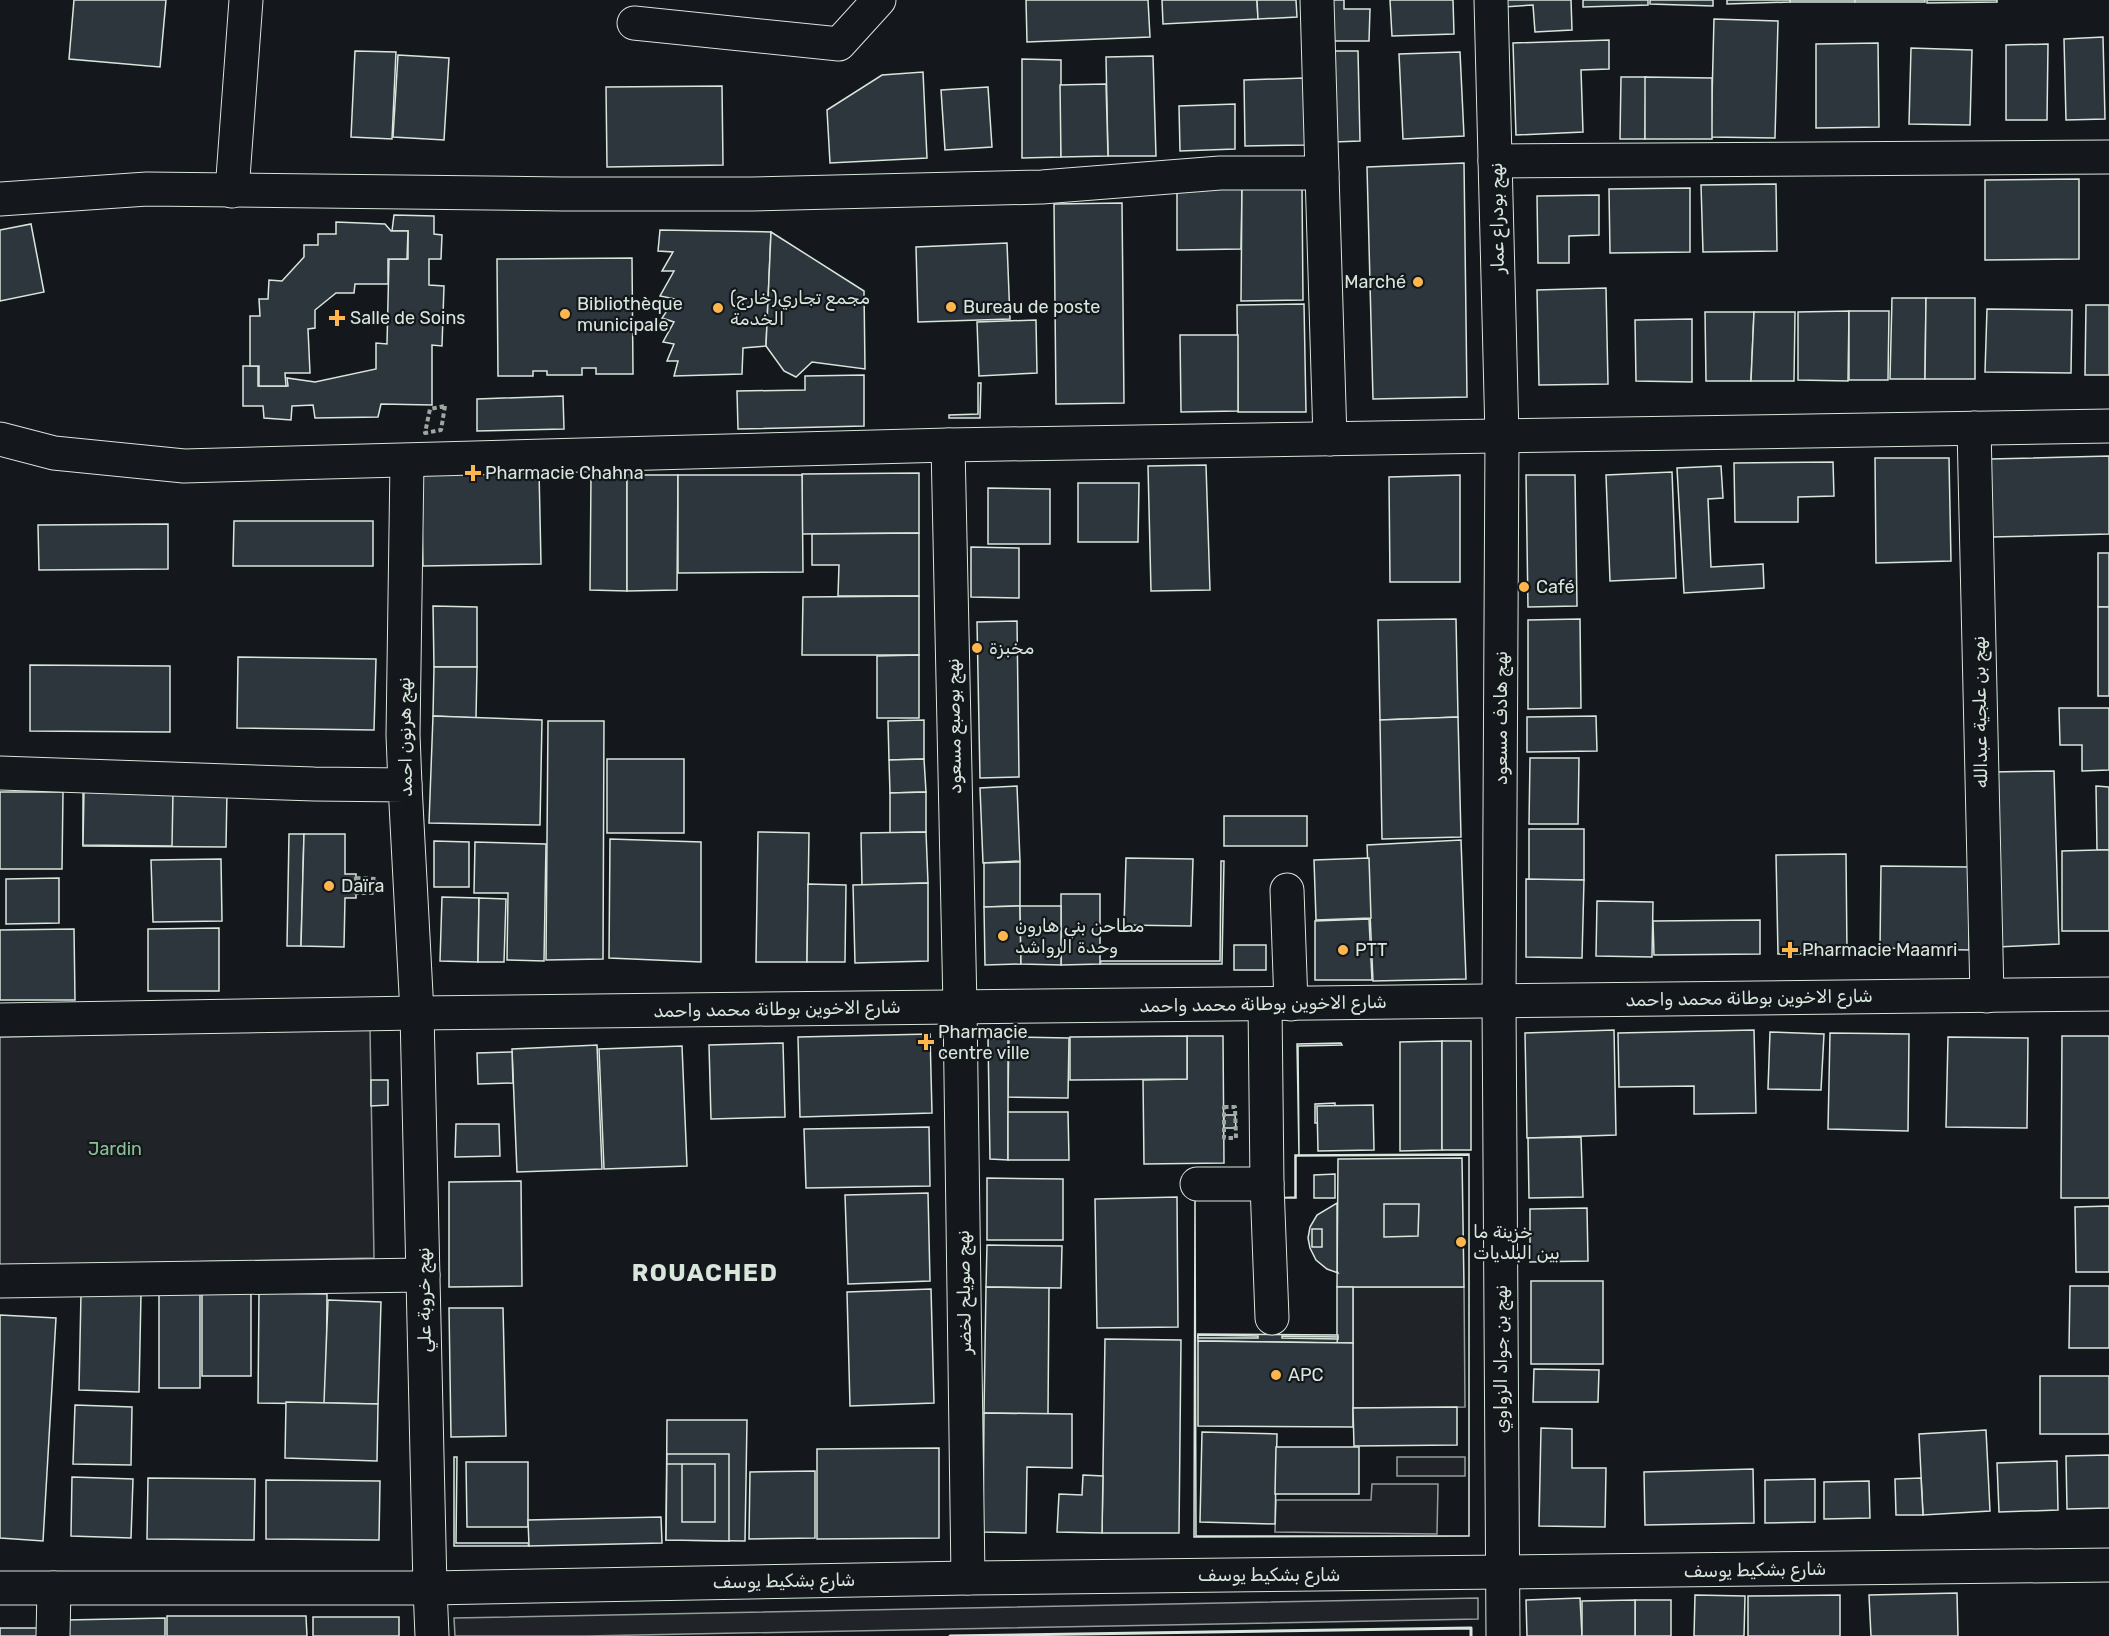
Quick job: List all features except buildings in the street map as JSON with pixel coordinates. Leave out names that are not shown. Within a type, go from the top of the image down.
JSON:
[{"type":"street","points":[[232,191],[246,0]]},
{"type":"street","points":[[634,23],[839,44],[879,0]]},
{"type":"street","points":[[1317,0],[1330,439]]},
{"type":"street","name":"نهج بودراع عمار","points":[[1491,0],[1502,436]]},
{"type":"street","points":[[1495,161],[2109,157]]},
{"type":"street","points":[[0,199],[147,189],[752,194],[1042,187],[1220,173],[1322,173]]},
{"type":"street","points":[[0,439],[54,453],[184,466],[948,445],[2109,426]]},
{"type":"street","name":"نهج بن علجية عبدالله","points":[[1974,428],[1987,996]]},
{"type":"street","name":"نهج هادف مسعود","points":[[1499,1001],[1502,436]]},
{"type":"street","name":"نهج بوصبع مسعود","points":[[948,445],[960,1007]]},
{"type":"street","name":"نهج هرنون احمد","points":[[407,461],[403,735],[417,1013]]},
{"type":"street","points":[[0,773],[405,785]]},
{"type":"street","points":[[1272,1318],[1267,1184],[1287,891]]},
{"type":"street","name":"شارع الاخوين بوطانة محمد واحمد","points":[[0,1020],[417,1013],[2109,994]]},
{"type":"street","name":"نهج بن جواد الزواوي","points":[[1499,1001],[1503,1636]]},
{"type":"street","name":"نهج صويلح لخضر","points":[[960,1007],[968,1578]]},
{"type":"street","name":"نهج خروبة علي","points":[[417,1013],[432,1636]]},
{"type":"street","points":[[1197,1184],[1267,1184]]},
{"type":"street","points":[[0,1281],[423,1275]]},
{"type":"street","name":"شارع بشكيط يوسف","points":[[0,1588],[430,1588],[968,1578],[2109,1565]]},
{"type":"street","points":[[53,1636],[54,1588]]},
{"type":"path","points":[[356,878],[377,879],[376,893],[356,893],[356,878]]},
{"type":"green space","name":"Jardin","points":[[370,1029],[374,1258],[0,1266],[0,1037]]},
{"type":"green space","points":[[1353,1287],[1464,1287],[1465,1407],[1353,1408]]},
{"type":"green space","points":[[1397,1457],[1465,1457],[1465,1476],[1397,1476]]},
{"type":"green space","points":[[1372,1484],[1438,1484],[1437,1534],[1275,1532],[1276,1500],[1371,1500]]},
{"type":"green space","points":[[1478,1598],[1478,1619],[586,1636],[455,1636],[454,1618]]},
{"type":"wall","points":[[950,1636],[1471,1628],[1471,1636]]},
{"type":"place","name":"Marché","points":[[1418,282]]},
{"type":"place","name":"Bureau de poste","points":[[951,307]]},
{"type":"place","name":"(مجمع تجاري(خارج الخدمة","points":[[718,308]]},
{"type":"place","name":"Bibliothèque municipale","points":[[565,314]]},
{"type":"place","name":"Salle de Soins","points":[[337,318]]},
{"type":"place","name":"Pharmacie Chahna","points":[[473,473]]},
{"type":"place","name":"Café","points":[[1524,587]]},
{"type":"place","name":"مخبزة","points":[[977,648]]},
{"type":"place","name":"Daïra","points":[[329,886]]},
{"type":"place","name":"مطاحن بني هارون وحدة الرواشد","points":[[1003,936]]},
{"type":"place","name":"PTT","points":[[1343,950]]},
{"type":"place","name":"Pharmacie Maamri","points":[[1790,950]]},
{"type":"place","name":"Pharmacie centre ville","points":[[926,1042]]},
{"type":"place","name":"خزينة ما بين البلديات","points":[[1461,1242]]},
{"type":"place","name":"APC","points":[[1276,1375]]},
{"type":"district","name":"ROUACHED","points":[[705,1273]]}]
